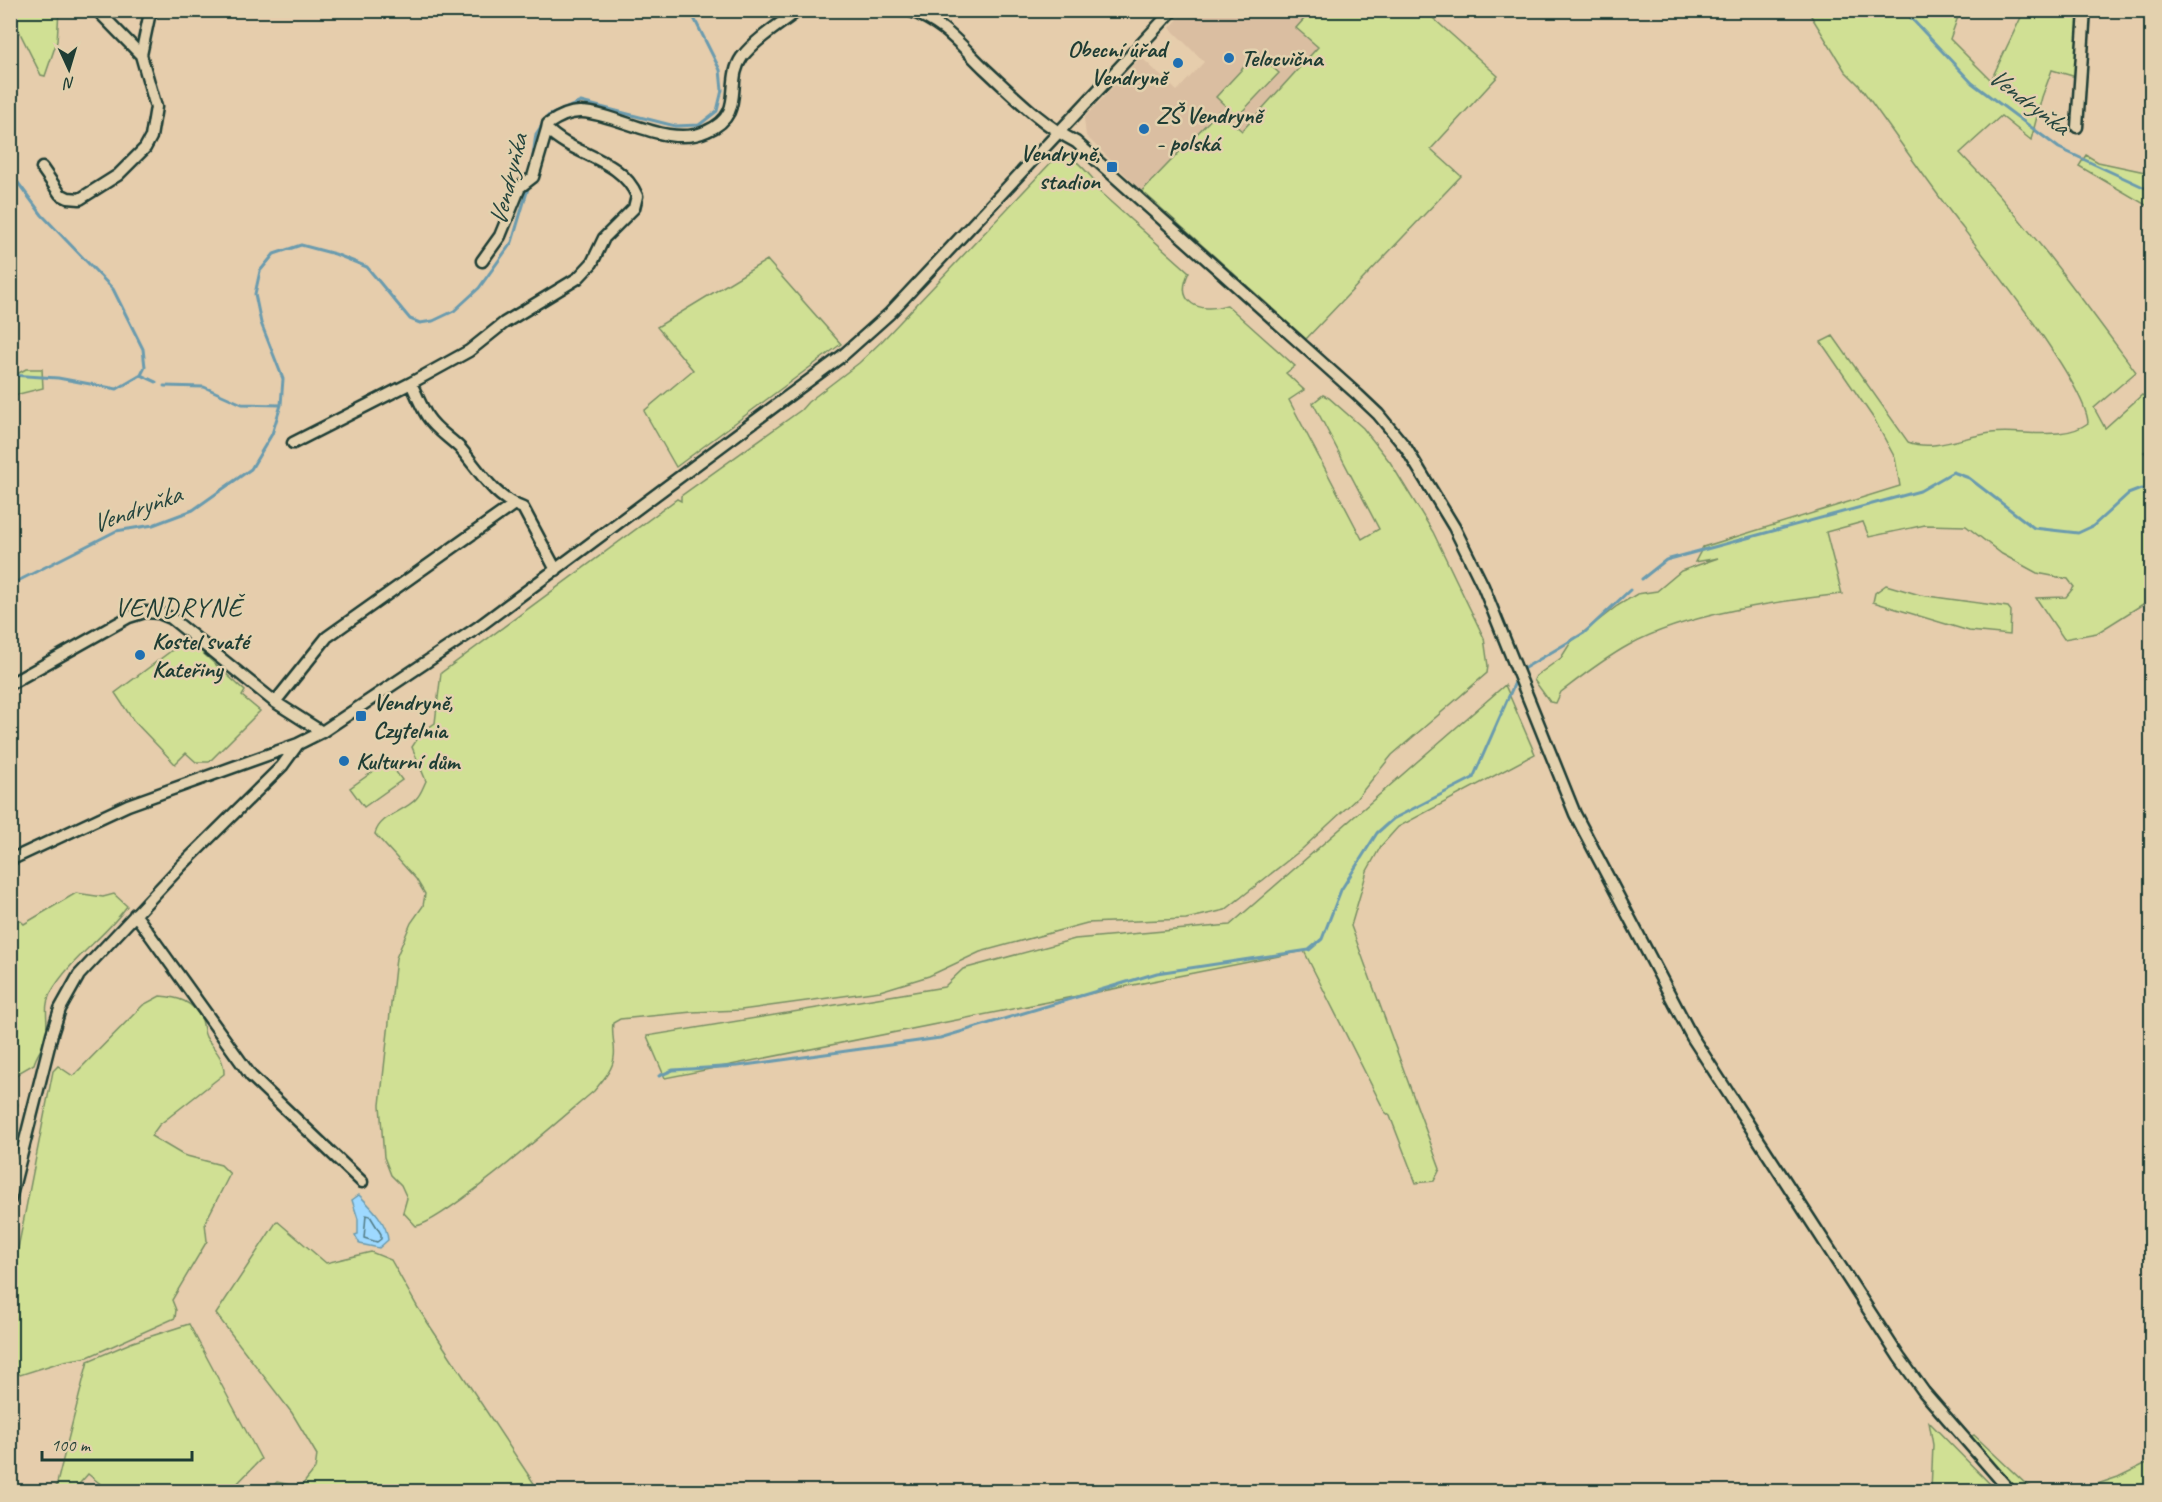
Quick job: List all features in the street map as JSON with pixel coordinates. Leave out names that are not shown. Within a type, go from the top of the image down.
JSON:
[{"type":"street","points":[[97,10],[141,55]]},
{"type":"street","points":[[42,168],[60,194],[68,198],[80,199],[118,175],[145,148],[151,137],[156,107],[141,55],[149,16],[153,10]]},
{"type":"street","points":[[482,261],[500,236],[523,184],[533,177],[548,124],[562,115],[582,111],[675,136],[706,132],[724,118],[734,103],[736,66],[743,55],[798,10]]},
{"type":"street","points":[[909,10],[928,18],[951,33],[985,69],[1058,132],[1076,142],[1378,414],[1406,448],[1455,526],[1483,586],[1575,814],[1692,1037],[1899,1357],[1931,1401],[2011,1491]]},
{"type":"street","points":[[10,860],[128,805],[298,744],[322,732],[401,681],[556,570],[842,356],[889,314],[1173,10]]},
{"type":"street","points":[[2077,127],[2085,10]]},
{"type":"street","points":[[293,443],[469,351],[504,323],[578,278],[592,263],[604,238],[634,208],[638,196],[612,165],[556,138],[547,129]]},
{"type":"street","points":[[411,383],[426,415],[438,430],[459,447],[482,477],[513,505],[523,508],[556,570]]},
{"type":"street","points":[[275,702],[327,637],[513,505]]},
{"type":"street","points":[[10,684],[129,616],[145,612],[159,613],[171,618],[275,702],[322,732]]},
{"type":"street","points":[[10,1200],[60,1009],[79,975],[135,914],[282,766],[298,744]]},
{"type":"street","points":[[135,914],[251,1076],[362,1182]]},
{"type":"shaded area","points":[[1306,10],[1309,14],[1297,28],[1318,47],[1241,132],[1218,111],[1142,191],[1086,136],[1084,118],[1141,57],[1177,91],[1204,62],[1170,28],[1185,11]]},
{"type":"green space","points":[[11,10],[59,11],[57,41],[45,76],[41,75],[11,15]]},
{"type":"green space","points":[[1312,10],[1425,11],[1498,76],[1431,149],[1461,176],[1306,339],[1142,191],[1219,111],[1242,131],[1318,47],[1296,28]]},
{"type":"green space","points":[[1808,11],[1960,11],[1950,39],[1991,80],[2024,11],[2081,11],[2076,77],[2052,70],[2042,97],[2031,140],[2001,116],[1960,153],[2030,232],[2136,372],[2094,408],[2105,428],[2142,395],[2151,400],[2151,447],[2144,452],[2152,460],[2151,599],[2097,633],[2064,639],[2036,598],[2066,597],[2074,587],[2068,579],[2037,573],[2002,554],[1966,526],[1925,525],[1869,537],[1863,522],[1826,532],[1842,594],[1732,610],[1652,634],[1602,661],[1561,692],[1556,703],[1550,702],[1534,680],[1536,676],[1561,658],[1571,642],[1617,606],[1637,594],[1657,591],[1681,571],[1718,558],[1695,562],[1703,547],[1900,486],[1895,458],[1874,419],[1821,342],[1833,336],[1908,442],[1928,445],[1991,433],[2066,432],[2088,423],[2083,405],[2054,352],[1859,85],[1845,71]]},
{"type":"green space","points":[[1257,53],[1279,73],[1237,117],[1216,97]]},
{"type":"green space","points":[[1060,153],[1070,157],[1078,164],[1094,180],[1094,187],[1189,272],[1185,292],[1192,304],[1207,308],[1227,305],[1295,366],[1286,373],[1304,390],[1289,400],[1362,539],[1379,529],[1313,403],[1323,395],[1329,398],[1363,428],[1390,462],[1433,532],[1484,638],[1487,673],[1392,755],[1357,798],[1301,850],[1225,910],[1186,919],[1087,923],[980,952],[929,976],[880,991],[741,1010],[620,1019],[613,1023],[612,1066],[594,1091],[477,1188],[451,1207],[416,1226],[403,1212],[407,1198],[401,1185],[391,1175],[384,1157],[380,1105],[396,958],[411,923],[423,906],[425,894],[416,879],[375,834],[382,822],[416,799],[426,781],[412,747],[422,732],[435,723],[441,673],[677,499],[681,501],[681,496],[801,410],[808,402],[859,363]]},
{"type":"green space","points":[[2086,155],[2098,162],[2145,172],[2151,176],[2151,208],[2079,166]]},
{"type":"green space","points":[[767,260],[841,344],[676,467],[644,411],[693,370],[657,327]]},
{"type":"green space","points":[[26,369],[42,369],[43,388],[11,396],[11,370],[17,374]]},
{"type":"green space","points":[[1886,585],[1920,595],[2008,607],[2011,611],[2010,635],[1969,631],[1873,602],[1875,593]]},
{"type":"green space","points":[[187,639],[245,691],[242,696],[260,711],[209,762],[196,762],[186,753],[175,764],[133,720],[115,693]]},
{"type":"green space","points":[[1505,685],[1535,754],[1398,827],[1381,846],[1367,871],[1351,926],[1440,1169],[1434,1181],[1416,1183],[1390,1116],[1385,1112],[1304,951],[665,1078],[647,1036],[944,987],[963,969],[1075,939],[1230,925]]},
{"type":"green space","points":[[388,761],[402,780],[364,807],[350,788]]},
{"type":"green space","points":[[76,893],[103,897],[114,894],[127,906],[58,981],[48,999],[47,1030],[43,1046],[34,1064],[20,1072],[11,1082],[11,912],[24,924]]},
{"type":"green space","points":[[160,996],[179,999],[194,1008],[202,1020],[206,1037],[218,1054],[224,1068],[224,1074],[159,1125],[151,1136],[183,1155],[221,1165],[230,1174],[205,1223],[207,1241],[172,1300],[176,1310],[175,1318],[88,1357],[64,1361],[20,1375],[11,1365],[11,1284],[53,1071],[58,1066],[73,1076],[143,1005]]},
{"type":"green space","points":[[11,1082],[13,1097],[18,1104],[11,1137]]},
{"type":"green space","points":[[277,1221],[326,1263],[371,1252],[391,1260],[418,1308],[539,1491],[267,1491],[277,1482],[294,1486],[303,1484],[315,1469],[317,1455],[292,1413],[216,1314]]},
{"type":"green space","points":[[189,1324],[261,1459],[230,1491],[98,1491],[103,1486],[88,1474],[73,1491],[55,1491],[88,1361],[133,1342]]},
{"type":"green space","points":[[1929,1422],[1996,1491],[1931,1491],[1933,1445]]},
{"type":"green space","points":[[1974,1435],[2028,1486],[2040,1491],[2017,1491],[1968,1438]]},
{"type":"green space","points":[[2151,1461],[2151,1491],[2077,1491],[2118,1477]]},
{"type":"water","points":[[359,1195],[378,1215],[385,1227],[388,1240],[379,1248],[360,1244],[355,1235],[358,1234],[358,1219],[352,1200]]},
{"type":"waterway","name":"Vendryňka","points":[[532,163],[536,134],[548,116],[581,102],[675,126],[699,125],[717,111],[722,90],[720,70],[690,10]]},
{"type":"waterway","name":"Vendryňka","points":[[1908,10],[1910,17],[1972,83],[2059,148],[2152,191]]},
{"type":"waterway","points":[[10,172],[42,215],[113,289],[143,349],[145,367],[141,375]]},
{"type":"waterway","name":"Vendryňka","points":[[10,585],[116,531],[153,525],[193,510],[251,469],[272,434],[281,405],[283,379],[261,323],[255,294],[260,271],[274,254],[301,245],[335,254],[367,267],[410,319],[420,323],[433,321],[454,311],[479,288],[512,242],[529,185]]},
{"type":"waterway","points":[[10,375],[58,378],[117,389],[141,375],[156,382]]},
{"type":"waterway","points":[[164,386],[204,387],[242,404],[281,405]]},
{"type":"waterway","points":[[1642,579],[1666,560],[1920,491],[1953,472],[1969,478],[2034,528],[2078,533],[2093,526],[2128,494],[2141,489],[2152,490]]},
{"type":"waterway","points":[[1523,669],[1584,633],[1630,590]]},
{"type":"waterway","points":[[659,1076],[673,1070],[738,1066],[940,1038],[1157,973],[1309,950],[1322,939],[1341,890],[1377,833],[1393,819],[1473,778],[1516,680]]},
{"type":"place","name":"Telocvična","points":[[1229,58]]},
{"type":"place","name":"Obecní úřad Vendryně","points":[[1178,63]]},
{"type":"place","name":"ZŠ Vendryně - polská","points":[[1144,129]]},
{"type":"place","name":"Vendryně, stadion","points":[[1112,167]]},
{"type":"place","name":"Kostel svaté Kateřiny","points":[[140,655]]},
{"type":"place","name":"Vendryně, Czytelnia","points":[[361,716]]},
{"type":"place","name":"Kulturní dům","points":[[344,761]]},
{"type":"district","name":"VENDRYNĚ","points":[[179,607]]}]
